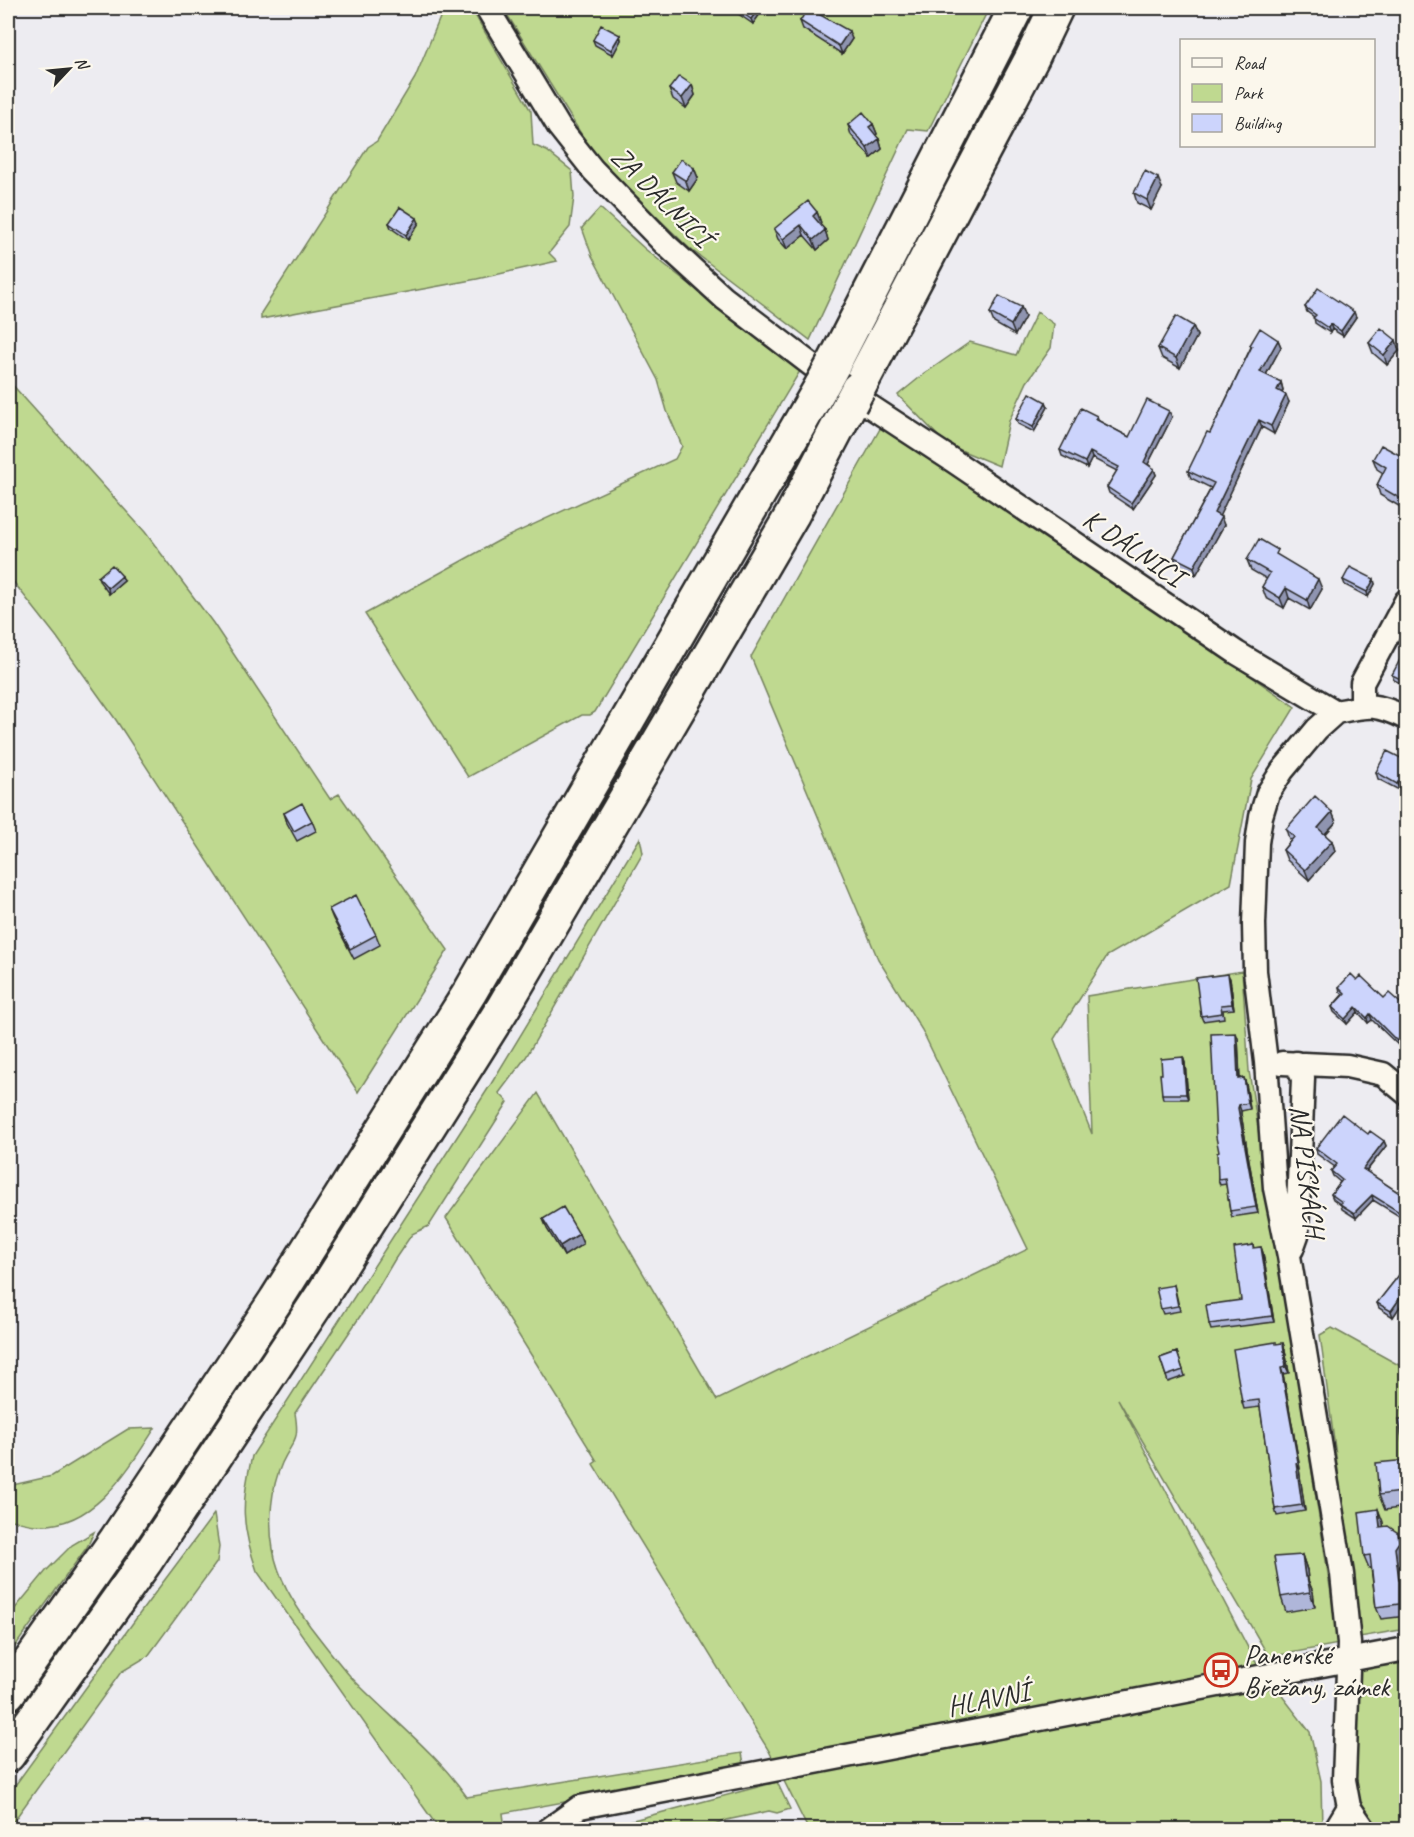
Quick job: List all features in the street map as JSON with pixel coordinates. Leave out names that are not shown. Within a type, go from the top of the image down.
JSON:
[{"type":"highway","points":[[8,1755],[145,1562],[323,1294],[503,1008],[786,525],[840,386],[1016,8]]},
{"type":"highway","points":[[8,1693],[116,1540],[276,1300],[463,1002],[840,386],[1032,58],[1056,8]]},
{"type":"street","name":"ZA DÁLNICÍ","points":[[487,8],[559,127],[593,170],[665,243],[724,298],[840,386]]},
{"type":"street","name":"K DÁLNICI","points":[[840,386],[1237,653],[1336,712]]},
{"type":"street","points":[[1362,706],[1362,683],[1407,601]]},
{"type":"street","points":[[1336,712],[1362,706],[1383,707],[1407,718]]},
{"type":"street","name":"NA PÍSKÁCH","points":[[1336,712],[1317,729],[1282,771],[1268,793],[1261,816],[1257,843],[1254,924],[1255,971],[1266,1062],[1275,1188],[1289,1256],[1342,1574],[1349,1642],[1344,1780],[1349,1807]]},
{"type":"street","points":[[1266,1062],[1347,1066],[1383,1074],[1407,1093]]},
{"type":"street","points":[[1289,1256],[1298,1235],[1302,1139],[1303,1078],[1296,1063]]},
{"type":"street","name":"HLAVNÍ","points":[[548,1830],[580,1806],[1407,1649]]},
{"type":"street","points":[[1335,1830],[1349,1807],[1365,1830]]},
{"type":"green space","points":[[444,8],[471,8],[531,111],[533,145],[547,151],[572,171],[574,197],[570,227],[549,253],[557,261],[477,279],[261,319],[261,313],[368,147],[377,141],[415,78]]},
{"type":"green space","points":[[503,8],[989,8],[928,131],[908,129],[810,340],[689,248],[596,158]]},
{"type":"green space","points":[[600,208],[645,249],[800,371],[595,712],[582,715],[468,777],[365,614],[500,540],[675,459],[682,446],[667,411],[658,380],[592,256],[582,228]]},
{"type":"green space","points":[[1037,312],[1054,324],[1051,348],[1027,382],[1009,421],[999,466],[946,444],[898,395],[970,342],[1016,355]]},
{"type":"green space","points":[[8,380],[145,532],[213,623],[330,799],[339,794],[448,950],[358,1092],[116,720],[56,636],[8,575]]},
{"type":"green space","points":[[885,420],[1295,707],[1251,779],[1231,884],[1107,956],[1054,1039],[1092,1134],[1087,996],[1242,971],[1249,1071],[1339,1644],[1269,1657],[1118,1399],[1255,1661],[1310,1732],[1321,1781],[1322,1829],[808,1829],[769,1751],[593,1464],[597,1461],[446,1218],[538,1093],[717,1400],[1028,1249],[922,1030],[878,959],[751,657]]},
{"type":"green space","points":[[640,838],[643,853],[526,1057],[499,1093],[508,1102],[429,1226],[412,1234],[295,1413],[296,1436],[278,1473],[273,1494],[272,1539],[275,1560],[282,1580],[310,1626],[350,1676],[441,1764],[467,1797],[742,1753],[745,1769],[503,1813],[505,1829],[439,1829],[257,1571],[245,1527],[248,1473],[252,1456],[491,1084]]},
{"type":"green space","points":[[1332,1328],[1406,1369],[1406,1629],[1360,1637],[1320,1335]]},
{"type":"green space","points":[[155,1428],[133,1462],[107,1494],[91,1508],[74,1518],[56,1524],[35,1525],[8,1519],[8,1486],[52,1476],[128,1429]]},
{"type":"green space","points":[[214,1514],[219,1547],[217,1562],[148,1656],[121,1672],[8,1829],[8,1795]]},
{"type":"green space","points":[[94,1532],[87,1547],[8,1656],[8,1617],[46,1571],[72,1545]]},
{"type":"green space","points":[[1406,1663],[1406,1829],[1370,1829],[1348,1779],[1359,1669]]},
{"type":"green space","points":[[777,1782],[790,1809],[727,1820],[706,1829],[618,1829],[622,1823]]},
{"type":"building","points":[[735,8],[759,8],[751,19]]},
{"type":"building","points":[[808,8],[849,31],[839,46],[800,21]]},
{"type":"building","points":[[601,25],[620,35],[611,50],[593,40]]},
{"type":"building","points":[[679,76],[692,85],[682,98],[669,89]]},
{"type":"building","points":[[863,112],[873,124],[869,127],[879,139],[867,148],[848,125]]},
{"type":"building","points":[[681,159],[694,168],[686,181],[672,172]]},
{"type":"building","points":[[1145,171],[1158,178],[1147,200],[1134,193]]},
{"type":"building","points":[[808,201],[817,212],[813,216],[825,230],[813,240],[801,225],[783,239],[774,229]]},
{"type":"building","points":[[400,207],[417,218],[406,235],[389,223]]},
{"type":"building","points":[[1318,288],[1354,312],[1341,331],[1330,324],[1328,328],[1313,318],[1316,315],[1305,307]]},
{"type":"building","points":[[999,296],[1021,307],[1011,325],[990,313]]},
{"type":"building","points":[[1176,316],[1193,326],[1176,358],[1158,348]]},
{"type":"building","points":[[1260,328],[1278,340],[1260,372],[1281,382],[1277,390],[1286,395],[1271,426],[1259,420],[1214,513],[1221,517],[1194,567],[1174,557],[1214,483],[1188,471],[1207,432],[1210,433]]},
{"type":"building","points":[[1381,328],[1396,340],[1384,355],[1369,343]]},
{"type":"building","points":[[1030,393],[1046,402],[1033,427],[1016,419]]},
{"type":"building","points":[[1147,400],[1169,411],[1144,462],[1154,469],[1131,503],[1107,487],[1119,467],[1090,452],[1085,462],[1060,450],[1081,408],[1097,416],[1095,419],[1129,437]]},
{"type":"building","points":[[1381,445],[1407,459],[1407,490],[1401,499],[1377,485],[1386,467],[1373,459]]},
{"type":"building","points":[[1259,539],[1278,550],[1276,554],[1318,579],[1307,600],[1286,588],[1280,598],[1262,587],[1270,573],[1247,560]]},
{"type":"building","points":[[112,565],[122,576],[108,588],[98,577]]},
{"type":"building","points":[[1350,567],[1374,579],[1367,592],[1343,580]]},
{"type":"building","points":[[1405,650],[1407,651],[1407,682],[1392,675]]},
{"type":"building","points":[[1387,751],[1407,761],[1407,786],[1398,782],[1397,784],[1376,772]]},
{"type":"building","points":[[1315,796],[1332,812],[1318,828],[1332,841],[1305,870],[1283,850],[1294,837],[1286,829]]},
{"type":"building","points":[[302,803],[312,821],[294,831],[284,813]]},
{"type":"building","points":[[356,895],[376,935],[350,949],[329,909]]},
{"type":"building","points":[[1228,974],[1232,1004],[1221,1005],[1222,1013],[1201,1016],[1196,978]]},
{"type":"building","points":[[1351,974],[1357,980],[1361,976],[1384,998],[1389,993],[1407,1009],[1407,1044],[1400,1038],[1397,1041],[1370,1014],[1367,1018],[1356,1007],[1345,1019],[1332,1007],[1345,993],[1339,987]]},
{"type":"building","points":[[1236,1033],[1238,1079],[1244,1078],[1248,1103],[1239,1105],[1238,1108],[1256,1207],[1230,1211],[1225,1178],[1218,1179],[1217,1153],[1219,1152],[1216,1137],[1211,1034]]},
{"type":"building","points":[[1183,1057],[1186,1094],[1162,1094],[1161,1059]]},
{"type":"building","points":[[1342,1114],[1368,1134],[1370,1131],[1384,1141],[1363,1169],[1407,1198],[1407,1217],[1372,1195],[1354,1213],[1340,1204],[1342,1202],[1331,1194],[1342,1180],[1331,1171],[1337,1164],[1316,1148]]},
{"type":"building","points":[[563,1207],[579,1234],[560,1246],[543,1219]]},
{"type":"building","points":[[1253,1245],[1253,1248],[1261,1247],[1272,1316],[1209,1324],[1206,1305],[1241,1300],[1234,1248]]},
{"type":"building","points":[[1407,1265],[1407,1288],[1391,1311],[1377,1303]]},
{"type":"building","points":[[1174,1285],[1178,1306],[1161,1309],[1156,1288]]},
{"type":"building","points":[[1276,1342],[1276,1344],[1283,1343],[1286,1367],[1281,1368],[1298,1462],[1296,1463],[1302,1505],[1275,1509],[1259,1400],[1242,1402],[1233,1349]]},
{"type":"building","points":[[1177,1352],[1183,1370],[1166,1376],[1160,1358]]},
{"type":"building","points":[[1402,1407],[1407,1407],[1407,1445],[1403,1445],[1399,1419],[1403,1419]]},
{"type":"building","points":[[1407,1460],[1407,1491],[1379,1495],[1376,1463]]},
{"type":"building","points":[[1378,1509],[1380,1527],[1388,1526],[1398,1533],[1399,1542],[1395,1548],[1399,1580],[1407,1579],[1407,1603],[1376,1607],[1370,1555],[1364,1556],[1359,1512]]},
{"type":"building","points":[[1302,1555],[1310,1592],[1281,1597],[1274,1557]]},
{"type":"place","name":"Panenské Břežany, zámek","points":[[1221,1670]]}]
